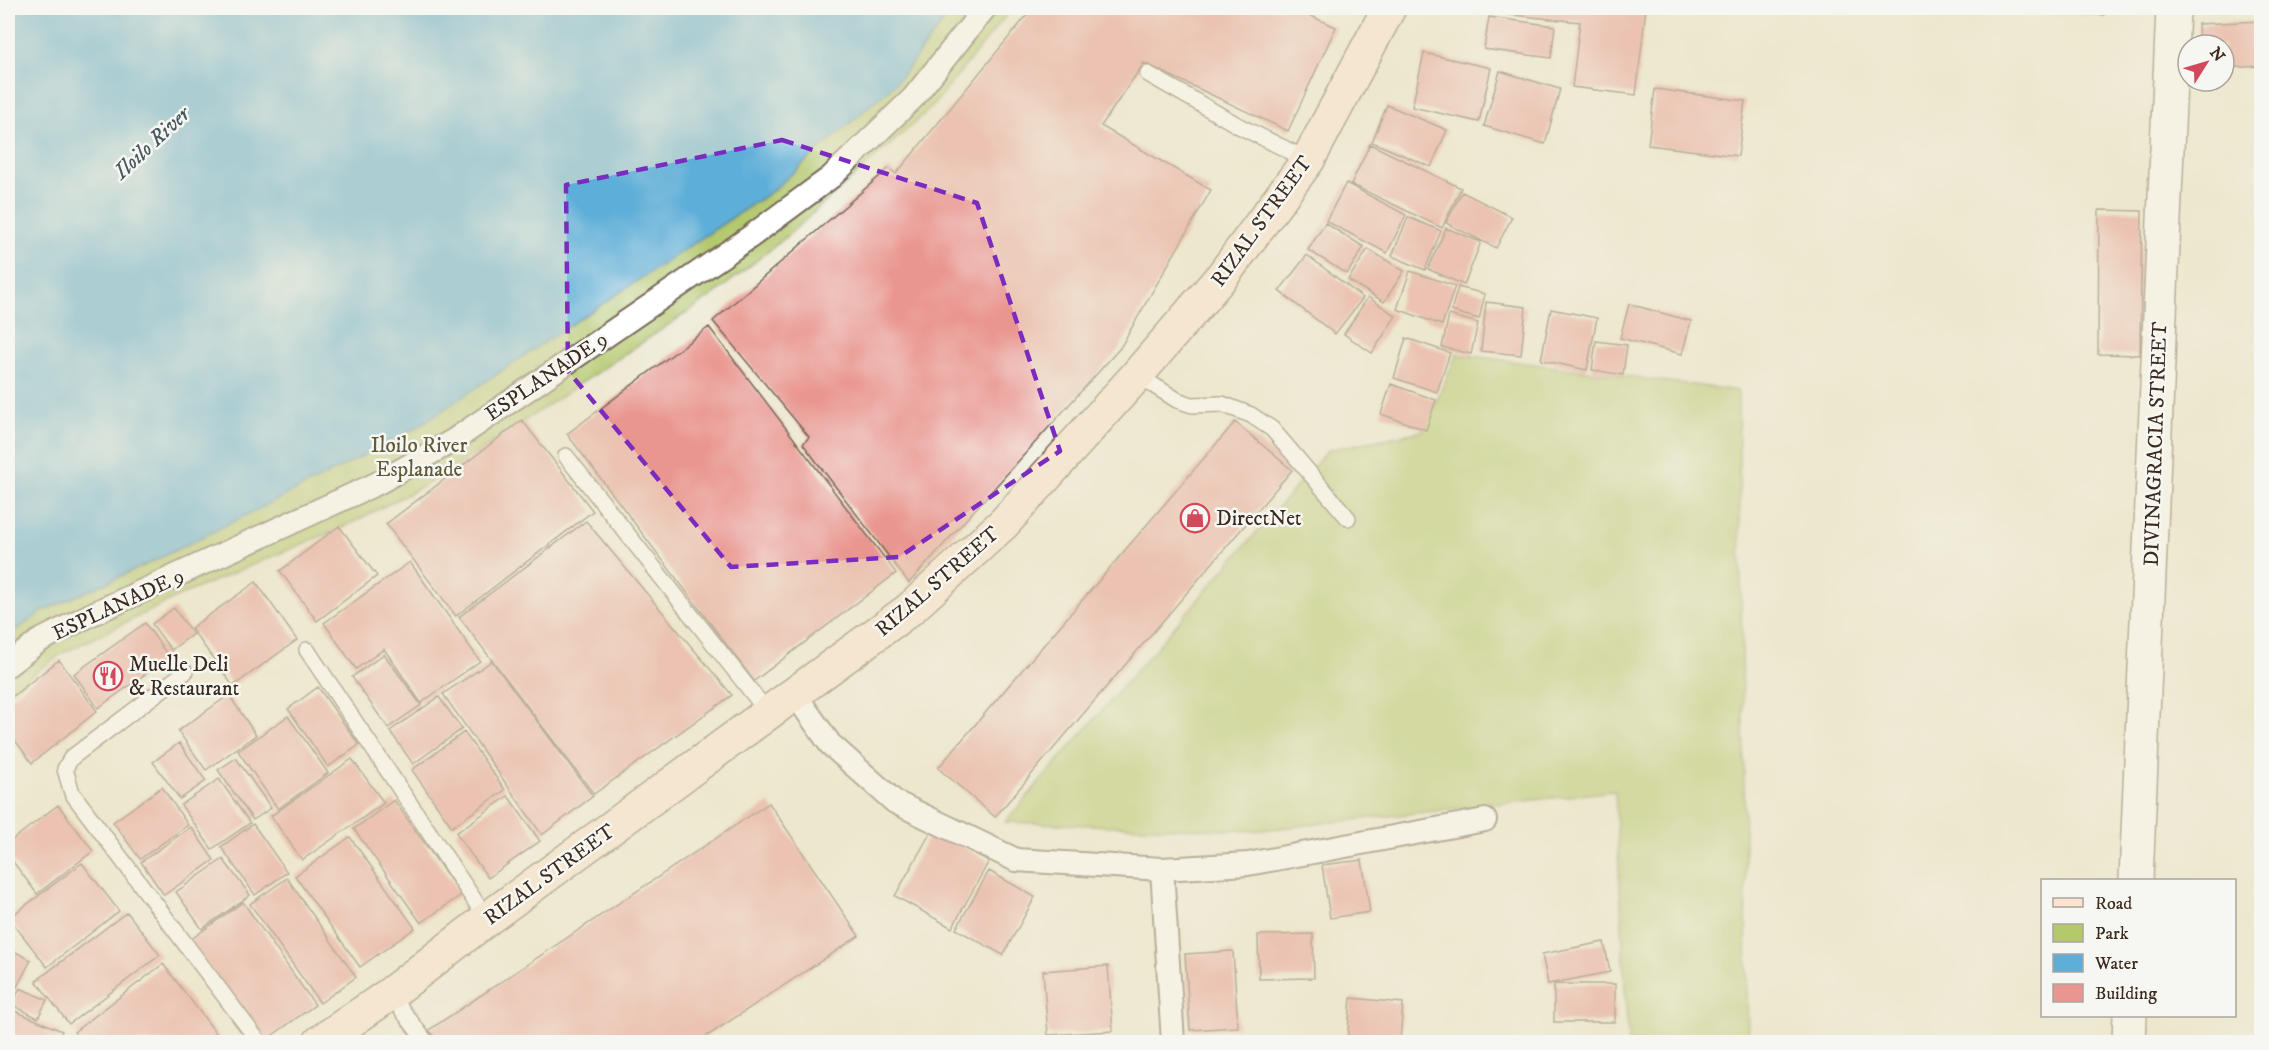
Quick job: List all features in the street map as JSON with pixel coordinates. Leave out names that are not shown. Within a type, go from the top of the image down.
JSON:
[{"type":"main road","name":"RIZAL STREET","points":[[320,1042],[390,994],[487,918],[910,609],[995,531],[1137,375],[1223,275],[1308,160],[1389,8]]},
{"type":"street","name":"ESPLANADE 9","points":[[8,665],[39,642],[90,615],[378,483],[454,440],[750,237],[831,177],[913,98],[985,8]]},
{"type":"street","name":"DIVINAGRACIA STREET","points":[[2136,879],[2173,8]]},
{"type":"street","points":[[794,693],[830,744],[895,802],[1016,860],[1162,869],[1248,864],[1485,820]]},
{"type":"street","points":[[1162,869],[1173,1042]]},
{"type":"street","points":[[2129,1042],[2130,1017]]},
{"type":"lane","points":[[1148,74],[1239,126],[1308,160]]},
{"type":"lane","points":[[1137,375],[1177,400],[1192,405],[1222,404],[1251,415],[1272,429],[1348,518]]},
{"type":"lane","points":[[566,456],[769,714]]},
{"type":"lane","points":[[307,650],[487,918]]},
{"type":"lane","points":[[185,672],[71,759],[65,769],[72,793],[259,1042]]},
{"type":"lane","points":[[390,994],[426,1042]]},
{"type":"highlighted area","points":[[782,140],[977,203],[1060,451],[899,557],[731,567],[568,371],[566,185]]},
{"type":"green space","name":"Iloilo River Esplanade","points":[[954,8],[1012,8],[932,107],[786,237],[712,296],[440,477],[350,524],[188,592],[63,653],[8,692],[8,636],[43,611],[150,563],[896,83]]},
{"type":"green space","points":[[1457,354],[1738,391],[1748,1042],[1628,1042],[1615,791],[1253,831],[1005,822],[1328,450],[1423,431]]},
{"type":"water","name":"Iloilo River","points":[[8,8],[954,8],[896,83],[771,192],[414,429],[150,563],[43,611],[8,636]]},
{"type":"building","points":[[1033,8],[1292,8],[1336,27],[1288,131],[1144,63],[1101,126],[1211,190],[1120,348],[909,583],[803,444],[809,437],[713,321],[889,168],[896,174]]},
{"type":"building","points":[[1484,8],[1646,8],[1636,95],[1572,87],[1580,22],[1484,12]]},
{"type":"building","points":[[2015,8],[2104,8],[2104,15],[2015,12]]},
{"type":"building","points":[[1489,17],[1555,26],[1551,58],[1484,49]]},
{"type":"building","points":[[2262,21],[2262,66],[2236,67],[2236,33],[2198,33],[2198,24]]},
{"type":"building","points":[[1424,53],[1491,68],[1479,122],[1412,107]]},
{"type":"building","points":[[1500,71],[1560,89],[1545,144],[1484,126]]},
{"type":"building","points":[[1655,89],[1745,101],[1738,156],[1648,145]]},
{"type":"building","points":[[1387,105],[1447,130],[1431,167],[1372,142]]},
{"type":"building","points":[[1370,144],[1461,188],[1442,228],[1351,184]]},
{"type":"building","points":[[1346,183],[1406,215],[1387,253],[1326,221]]},
{"type":"building","points":[[1462,192],[1512,217],[1496,248],[1446,223]]},
{"type":"building","points":[[2099,210],[2142,211],[2140,355],[2098,354]]},
{"type":"building","points":[[1408,217],[1441,231],[1425,270],[1392,256]]},
{"type":"building","points":[[1325,223],[1364,247],[1347,274],[1308,250]]},
{"type":"building","points":[[1446,228],[1481,242],[1464,285],[1428,269]]},
{"type":"building","points":[[1368,249],[1404,271],[1384,302],[1348,280]]},
{"type":"building","points":[[1307,255],[1363,298],[1335,334],[1279,291]]},
{"type":"building","points":[[1410,271],[1455,286],[1442,325],[1397,309]]},
{"type":"building","points":[[1458,287],[1485,294],[1479,319],[1451,311]]},
{"type":"building","points":[[1368,297],[1396,316],[1372,353],[1344,334]]},
{"type":"building","points":[[1486,302],[1526,307],[1521,355],[1481,351]]},
{"type":"building","points":[[1629,304],[1691,321],[1682,354],[1620,338]]},
{"type":"building","points":[[1551,309],[1597,318],[1587,370],[1541,360]]},
{"type":"building","points":[[1449,315],[1478,323],[1471,354],[1442,347]]},
{"type":"building","points":[[709,327],[896,573],[754,681],[567,434]]},
{"type":"building","points":[[1406,338],[1450,353],[1437,392],[1394,378]]},
{"type":"building","points":[[1596,341],[1627,345],[1623,375],[1592,370]]},
{"type":"building","points":[[1391,384],[1436,400],[1426,430],[1381,414]]},
{"type":"building","points":[[522,420],[593,511],[456,616],[386,524]]},
{"type":"building","points":[[1235,422],[1292,470],[995,817],[938,768]]},
{"type":"building","points":[[586,521],[732,695],[594,794],[459,617]]},
{"type":"building","points":[[339,526],[377,576],[317,621],[280,571]]},
{"type":"building","points":[[410,562],[480,661],[421,703],[384,649],[356,669],[324,623]]},
{"type":"building","points":[[256,582],[297,640],[233,686],[191,628]]},
{"type":"building","points":[[174,608],[193,634],[171,650],[152,624]]},
{"type":"building","points":[[145,623],[169,657],[98,708],[74,674]]},
{"type":"building","points":[[384,654],[421,705],[388,728],[352,677]]},
{"type":"building","points":[[59,660],[97,711],[32,763],[8,731],[8,700]]},
{"type":"building","points":[[492,661],[593,796],[542,835],[443,694]]},
{"type":"building","points":[[318,687],[359,745],[328,767],[288,709]]},
{"type":"building","points":[[229,695],[256,735],[206,770],[178,731]]},
{"type":"building","points":[[439,697],[462,729],[413,764],[390,731]]},
{"type":"building","points":[[288,716],[328,773],[278,809],[238,751]]},
{"type":"building","points":[[464,732],[505,790],[452,827],[412,770]]},
{"type":"building","points":[[179,743],[206,781],[180,799],[153,762]]},
{"type":"building","points":[[236,758],[271,808],[253,820],[218,770]]},
{"type":"building","points":[[352,759],[384,803],[302,860],[271,816]]},
{"type":"building","points":[[219,779],[250,823],[212,849],[181,805]]},
{"type":"building","points":[[162,787],[188,825],[140,859],[113,822]]},
{"type":"building","points":[[508,796],[540,841],[488,878],[456,833]]},
{"type":"building","points":[[394,800],[461,895],[421,923],[354,829]]},
{"type":"building","points":[[769,803],[859,936],[698,1042],[438,1042],[429,1030]]},
{"type":"building","points":[[58,805],[93,851],[37,894],[8,855],[8,843]]},
{"type":"building","points":[[253,824],[287,872],[255,895],[221,847]]},
{"type":"building","points":[[191,827],[214,860],[164,895],[141,862]]},
{"type":"building","points":[[932,830],[989,861],[952,928],[895,896]]},
{"type":"building","points":[[350,837],[415,928],[360,967],[295,876]]},
{"type":"building","points":[[223,859],[250,895],[202,929],[176,892]]},
{"type":"building","points":[[1362,860],[1370,912],[1330,918],[1322,865]]},
{"type":"building","points":[[82,863],[119,911],[47,967],[9,918]]},
{"type":"building","points":[[989,871],[1035,897],[1003,955],[956,929]]},
{"type":"building","points":[[287,878],[356,977],[320,1003],[250,904]]},
{"type":"building","points":[[243,902],[315,1005],[263,1042],[190,940]]},
{"type":"building","points":[[127,912],[160,955],[69,1024],[36,981]]},
{"type":"building","points":[[1313,934],[1314,978],[1259,979],[1258,935]]},
{"type":"building","points":[[1604,942],[1610,972],[1548,984],[1542,954]]},
{"type":"building","points":[[8,948],[31,960],[8,1004]]},
{"type":"building","points":[[1233,951],[1238,1027],[1190,1030],[1185,954]]},
{"type":"building","points":[[163,964],[223,1042],[82,1042],[74,1032]]},
{"type":"building","points":[[1108,966],[1113,1031],[1048,1035],[1043,971]]},
{"type":"building","points":[[1554,984],[1615,984],[1615,1022],[1554,1022]]},
{"type":"building","points":[[20,988],[47,1000],[38,1018],[12,1005]]},
{"type":"building","points":[[1351,998],[1403,1003],[1400,1042],[1347,1042]]},
{"type":"building","points":[[10,1009],[62,1031],[57,1042],[8,1042]]},
{"type":"place","name":"DirectNet","points":[[1195,518]]},
{"type":"place","name":"Muelle Deli & Restaurant","points":[[108,676]]}]
